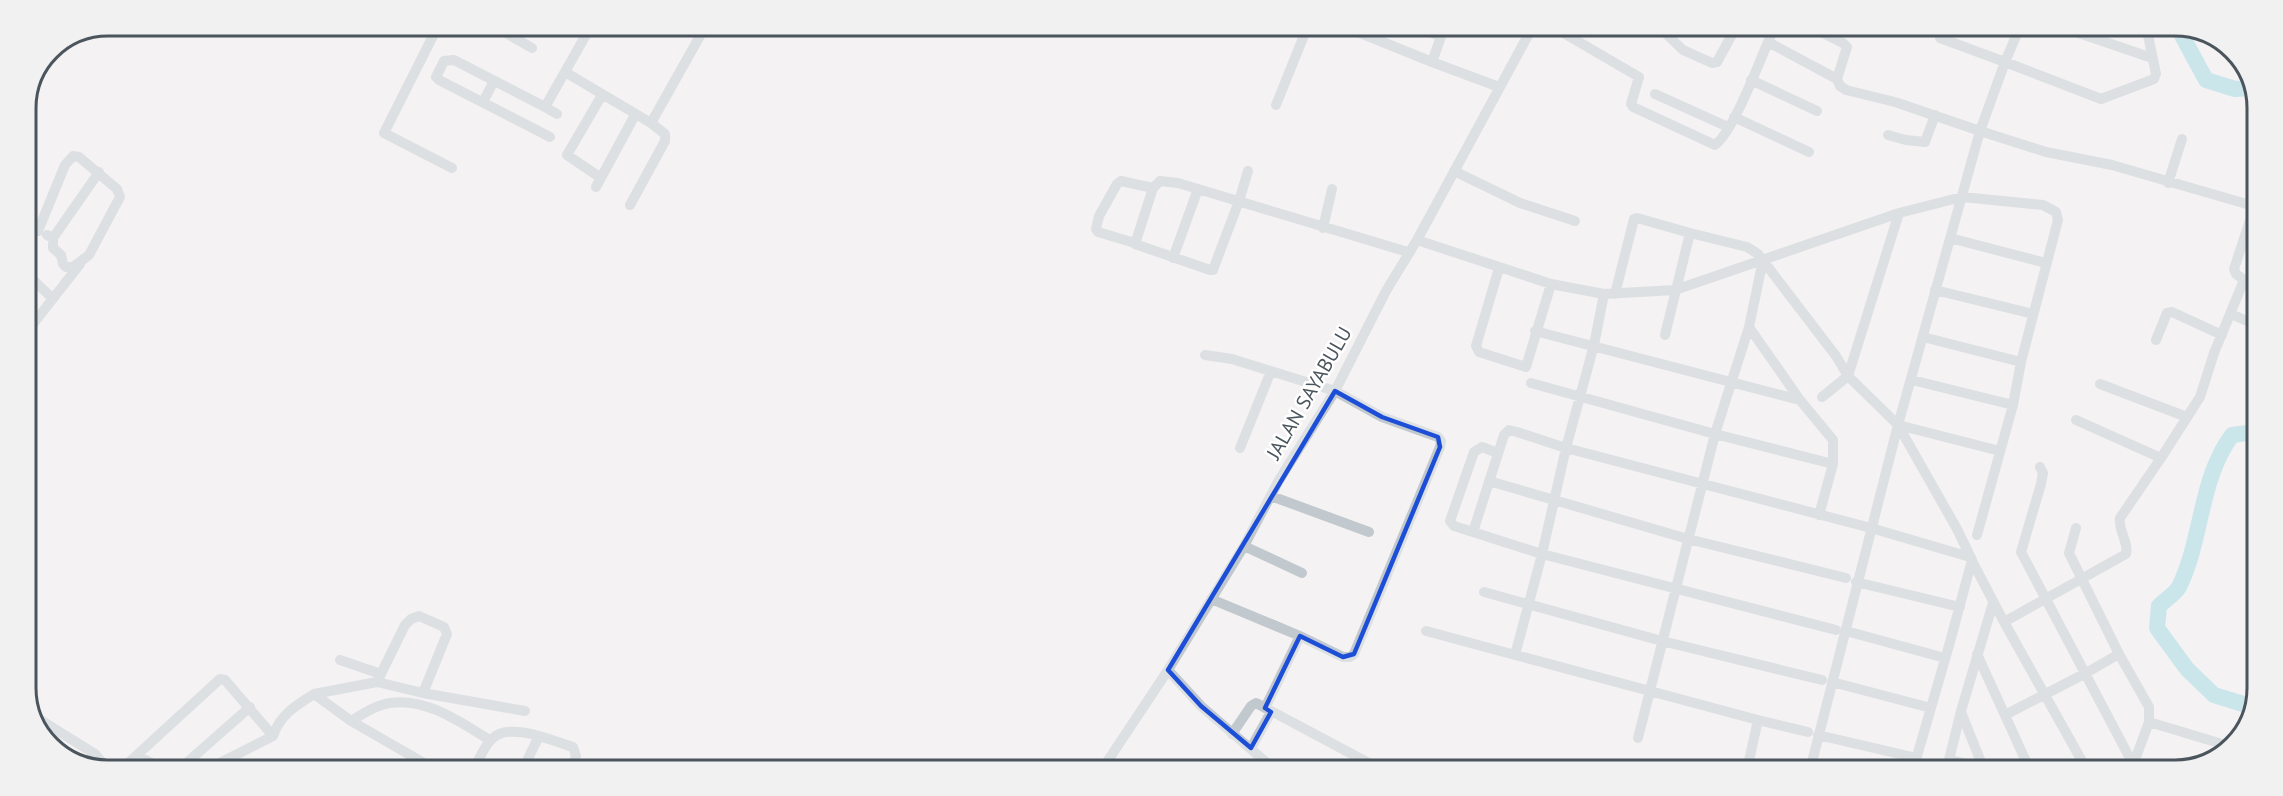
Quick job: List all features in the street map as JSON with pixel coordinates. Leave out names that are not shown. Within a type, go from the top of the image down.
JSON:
[{"type":"street","points":[[433,36],[384,132],[452,168]]},
{"type":"street","points":[[510,36],[532,48]]},
{"type":"street","points":[[545,106],[586,36]]},
{"type":"street","points":[[651,123],[700,36]]},
{"type":"street","points":[[1276,105],[1304,36]]},
{"type":"street","points":[[1368,36],[1500,87]]},
{"type":"street","points":[[1432,62],[1442,36]]},
{"type":"street","name":"JALAN SAYABULU","points":[[1108,760],[1168,670],[1335,391],[1408,252],[1528,36]]},
{"type":"street","points":[[1569,36],[1639,77],[1631,104],[1713,145],[1718,143],[1734,117],[1771,36]]},
{"type":"street","points":[[1668,36],[1683,50],[1712,63],[1717,62],[1731,36]]},
{"type":"street","points":[[1829,36],[1847,47],[1837,79]]},
{"type":"street","points":[[1811,760],[1813,733],[1841,631],[1851,580],[1871,528],[1980,131],[2004,62],[2016,36]]},
{"type":"street","points":[[2088,36],[2152,58]]},
{"type":"street","points":[[1940,38],[2101,99],[2154,79],[2156,74],[2148,36]]},
{"type":"street","points":[[1768,42],[1837,79],[1840,86],[1846,90],[1895,102],[2046,152],[2112,165],[2168,183],[2247,203]]},
{"type":"street","points":[[550,137],[436,77],[441,65],[449,58],[557,114]]},
{"type":"street","points":[[565,72],[651,123],[665,134],[665,141],[630,205]]},
{"type":"street","points":[[1751,80],[1817,111]]},
{"type":"street","points":[[483,102],[494,81]]},
{"type":"street","points":[[1654,94],[1728,128]]},
{"type":"street","points":[[602,96],[567,155],[598,183],[635,115]]},
{"type":"street","points":[[1888,135],[1925,142],[1935,115]]},
{"type":"street","points":[[1734,117],[1809,152]]},
{"type":"street","points":[[2168,183],[2182,139]]},
{"type":"street","points":[[36,320],[88,255],[120,195],[117,189],[99,172],[79,157],[73,156],[62,172],[38,231],[53,238]]},
{"type":"street","points":[[1153,188],[1121,181],[1099,216],[1096,228],[1098,232],[1213,270],[1248,171]]},
{"type":"street","points":[[1454,171],[1520,203],[1575,221]]},
{"type":"street","points":[[88,255],[73,267],[66,267],[61,255],[53,248],[53,238],[99,172]]},
{"type":"street","points":[[1135,243],[1153,188],[1160,181],[1167,181],[1408,252]]},
{"type":"street","points":[[1173,258],[1198,189]]},
{"type":"street","points":[[1323,228],[1332,189]]},
{"type":"street","points":[[1416,240],[1551,284],[1610,294],[1675,290],[1899,213],[1962,197],[2043,205],[2056,212],[2058,220],[2021,362],[2013,405],[1977,535]]},
{"type":"street","points":[[1822,397],[1848,376],[1899,213]]},
{"type":"street","points":[[1515,655],[1527,603],[1542,554],[1579,397],[1634,219],[1637,218],[1747,247],[1763,260],[1836,356],[1848,376],[1898,425],[2081,760]]},
{"type":"street","points":[[2004,622],[2126,554],[2128,549],[2119,524],[2120,518],[2161,459],[2199,397],[2243,279],[2236,274],[2234,269],[2247,231]]},
{"type":"street","points":[[1665,335],[1690,233]]},
{"type":"street","points":[[1950,238],[2046,263]]},
{"type":"street","points":[[1638,738],[1715,434],[1749,327],[1763,260]]},
{"type":"street","points":[[1499,268],[1477,350],[1526,367],[1551,284]]},
{"type":"street","points":[[36,283],[52,298]]},
{"type":"street","points":[[1935,290],[2033,314]]},
{"type":"street","points":[[2156,340],[2167,313],[2172,312],[2222,335]]},
{"type":"street","points":[[2231,314],[2247,321]]},
{"type":"street","points":[[1749,327],[1800,400],[1832,437],[1833,464],[1819,515]]},
{"type":"street","points":[[1535,331],[1800,400]]},
{"type":"street","points":[[1923,337],[2021,362]]},
{"type":"street","points":[[1205,355],[1232,359],[1335,391],[1382,417],[1438,437],[1441,441],[1354,654],[1347,658],[1343,657],[1300,636],[1211,599]]},
{"type":"street","points":[[1240,448],[1271,370]]},
{"type":"street","points":[[1912,380],[2013,405]]},
{"type":"street","points":[[1531,383],[1833,464]]},
{"type":"street","points":[[2100,384],[2187,417]]},
{"type":"street","points":[[2076,420],[2161,459]]},
{"type":"street","points":[[1898,425],[2000,451]]},
{"type":"street","points":[[1473,532],[1504,435],[1509,430],[1566,448],[1871,528],[1970,557],[1972,560]]},
{"type":"street","points":[[1498,453],[1482,447],[1474,452],[1450,521],[1454,526],[1542,554],[1945,658]]},
{"type":"street","points":[[2040,467],[2043,473],[2041,484],[2021,552],[2086,673],[2129,760]]},
{"type":"street","points":[[1490,482],[1688,539],[1960,607]]},
{"type":"street","points":[[1271,496],[1369,532]]},
{"type":"street","points":[[2076,528],[2070,553],[2119,654],[2149,707],[2149,722],[2135,760]]},
{"type":"street","points":[[1244,546],[1302,573]]},
{"type":"street","points":[[1426,631],[1758,720],[1917,758],[1972,560]]},
{"type":"street","points":[[1484,592],[1662,641],[1931,708]]},
{"type":"street","points":[[1949,760],[1977,654],[1994,603]]},
{"type":"street","points":[[379,678],[407,621],[419,616],[442,626],[446,629],[447,634],[423,693]]},
{"type":"street","points":[[1251,748],[1300,636]]},
{"type":"street","points":[[1977,654],[2025,760]]},
{"type":"street","points":[[2005,715],[2119,654]]},
{"type":"street","points":[[340,660],[379,678],[423,693],[525,711]]},
{"type":"street","points":[[1168,670],[1201,706],[1264,760]]},
{"type":"street","points":[[226,760],[273,736],[276,725],[285,714],[314,694],[379,678]]},
{"type":"street","points":[[133,760],[220,679],[225,680],[273,736]]},
{"type":"street","points":[[314,694],[351,721],[418,760]]},
{"type":"street","points":[[351,721],[368,711],[390,703],[408,704],[439,711],[490,740]]},
{"type":"street","points":[[1232,734],[1256,703],[1363,760]]},
{"type":"street","points":[[190,760],[250,707]]},
{"type":"street","points":[[1961,711],[1985,760]]},
{"type":"street","points":[[1749,760],[1758,720]]},
{"type":"street","points":[[2149,722],[2220,744]]},
{"type":"street","points":[[46,723],[95,754],[99,759]]},
{"type":"street","points":[[479,760],[490,740],[506,731],[539,736],[573,747],[576,756],[575,760]]},
{"type":"street","points":[[527,760],[539,736]]},
{"type":"street","points":[[91,758],[95,754]]},
{"type":"street","points":[[138,756],[146,760]]},
{"type":"highlighted area","points":[[1335,391],[1382,417],[1438,437],[1440,447],[1354,654],[1343,657],[1300,636],[1265,708],[1271,712],[1251,748],[1201,706],[1168,670]]},
{"type":"waterway","points":[[2183,37],[2206,80],[2235,89],[2244,88]]},
{"type":"waterway","points":[[2245,705],[2214,695],[2187,669],[2157,628],[2159,606],[2177,590],[2187,568],[2207,490],[2221,452],[2232,435],[2247,433]]}]
